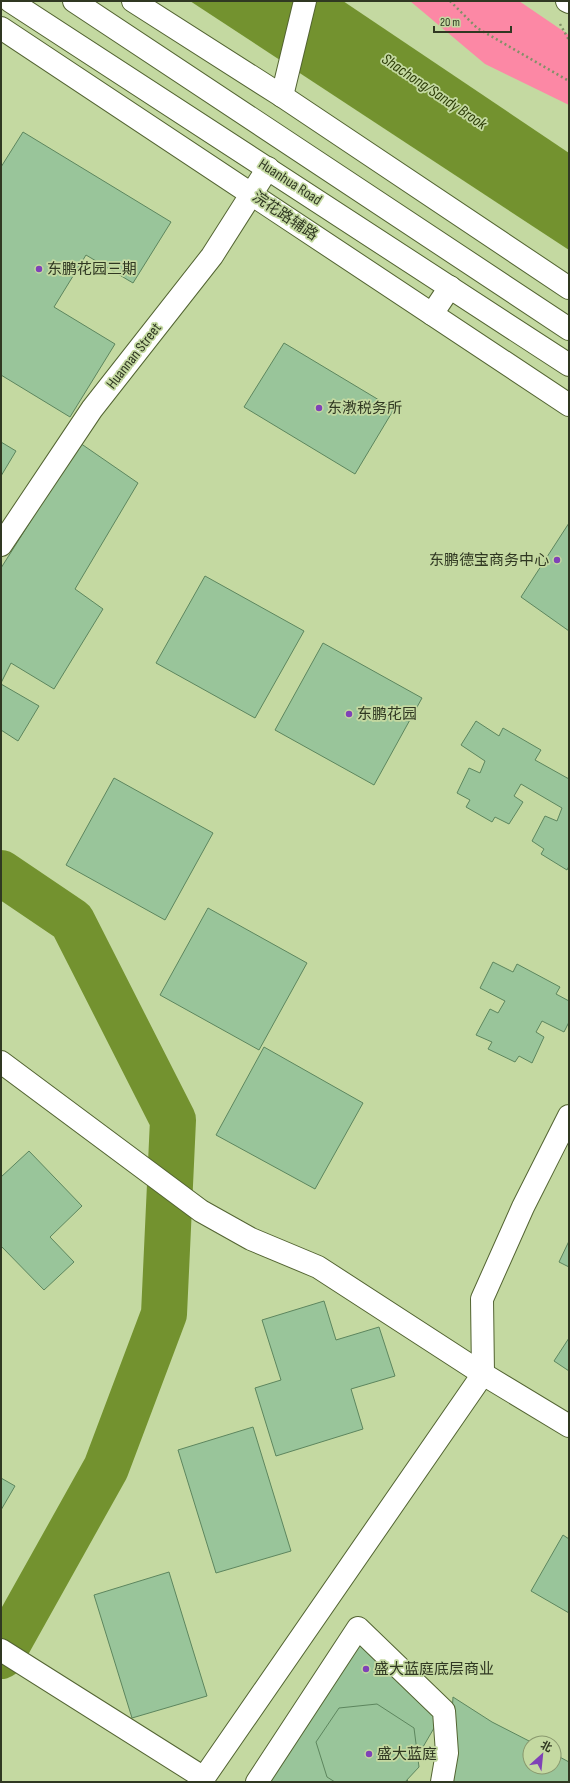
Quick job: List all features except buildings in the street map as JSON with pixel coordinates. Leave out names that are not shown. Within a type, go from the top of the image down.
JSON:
[{"type":"street","name":"Huanhua Road","points":[[10,1],[569,365]]},
{"type":"street","name":"Huanhua Road","points":[[74,1],[569,329]]},
{"type":"street","points":[[133,1],[282,96],[569,288]]},
{"type":"street","points":[[282,96],[305,1]]},
{"type":"street","name":"浣花路辅路","points":[[1,28],[569,405]]},
{"type":"street","name":"Huannan Street","points":[[1,545],[92,409],[212,256],[268,168]]},
{"type":"street","points":[[432,314],[450,287]]},
{"type":"street","points":[[1,1062],[201,1211],[251,1239],[318,1267],[483,1374],[569,1426]]},
{"type":"street","points":[[1,1650],[203,1780],[483,1374],[482,1299],[523,1207],[569,1116]]},
{"type":"street","points":[[257,1782],[358,1628],[444,1711],[447,1753],[442,1782]]},
{"type":"path","points":[[450,1],[476,28],[569,81]]},
{"type":"shaded area","points":[[410,1],[519,1],[569,35],[569,105],[485,64]]},
{"type":"water","name":"Shachong/Sandy Brook","points":[[190,1],[343,1],[569,153],[569,250]]},
{"type":"waterway","points":[[1,873],[72,921],[173,1120],[164,1314],[106,1468],[1,1656]]},
{"type":"place","name":"东鹏花园三期","points":[[39,269]]},
{"type":"place","name":"东漖税务所","points":[[319,408]]},
{"type":"place","name":"东鹏德宝商务中心","points":[[557,560]]},
{"type":"place","name":"东鹏花园","points":[[349,714]]},
{"type":"place","name":"盛大蓝庭底层商业","points":[[366,1669]]},
{"type":"place","name":"盛大蓝庭","points":[[369,1754]]}]
